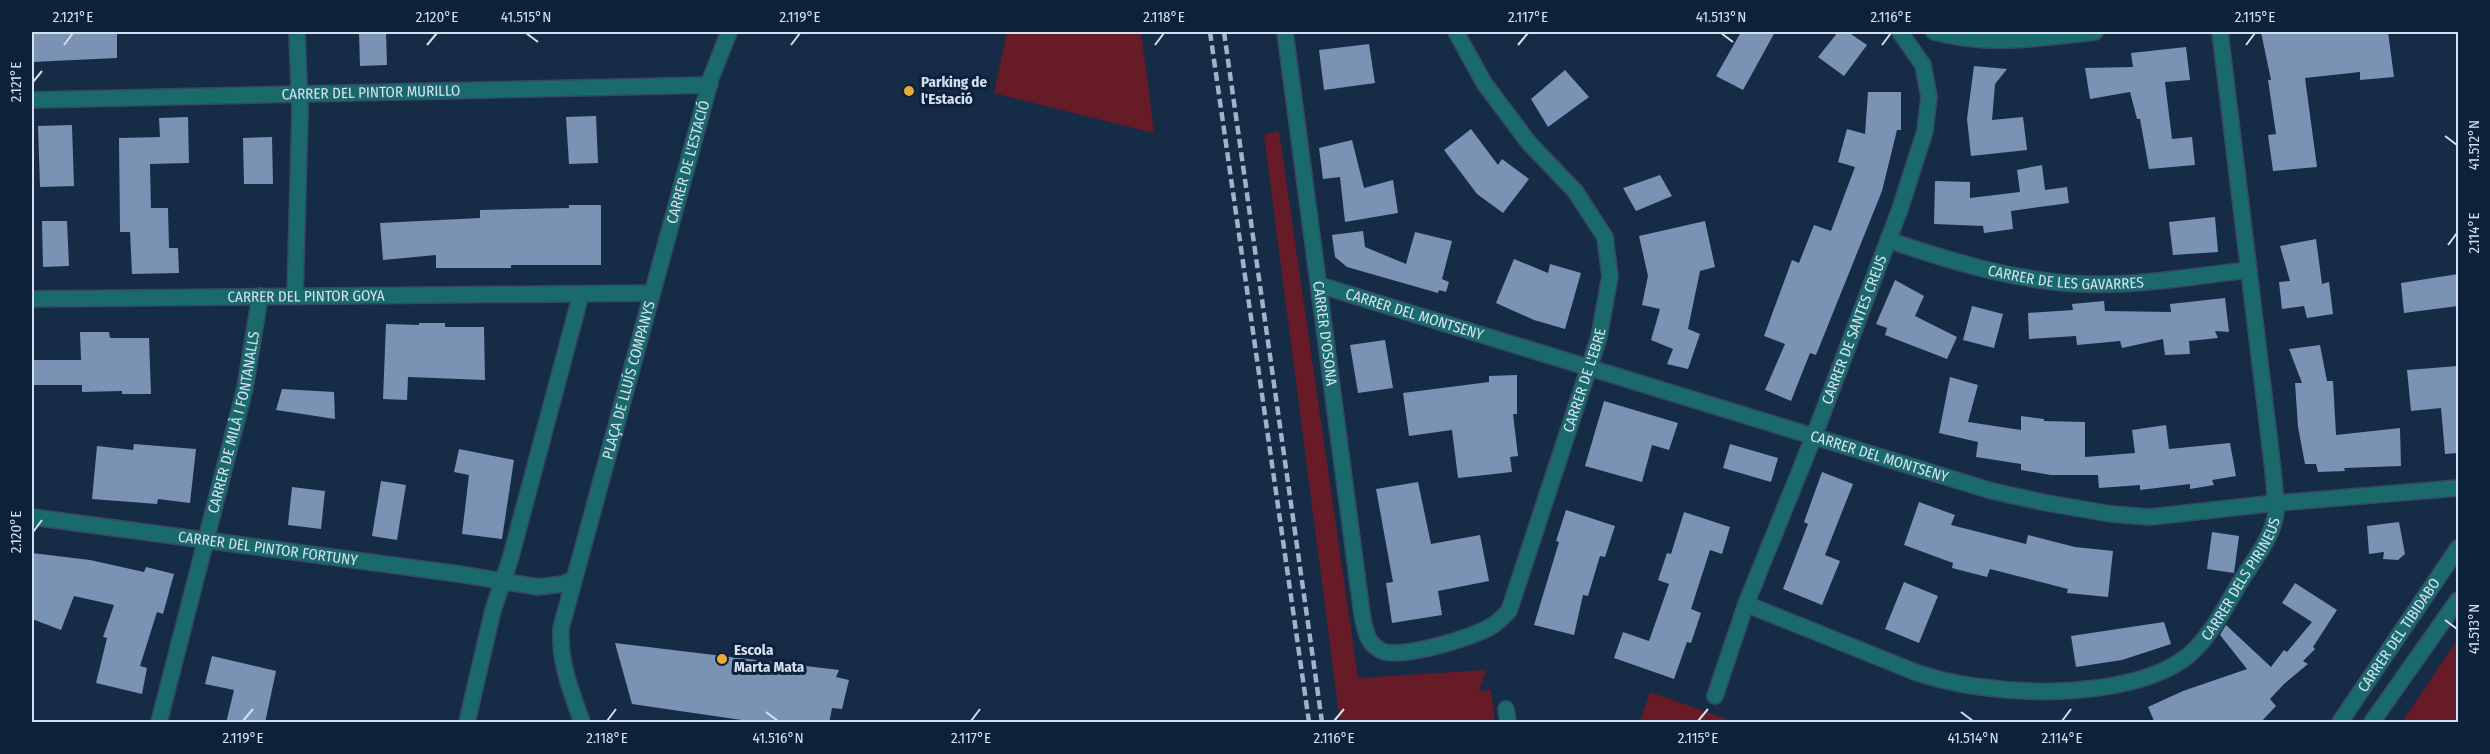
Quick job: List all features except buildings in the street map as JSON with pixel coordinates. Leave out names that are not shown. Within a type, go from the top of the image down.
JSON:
[{"type":"street","points":[[295,296],[299,94],[297,32]]},
{"type":"street","name":"CARRER DE L'ESTACIÓ","points":[[652,293],[710,86],[729,32]]},
{"type":"street","name":"CARRER D'OSONA","points":[[1285,32],[1366,637]]},
{"type":"street","name":"CARRER DE L'EBRE","points":[[1366,637],[1379,650],[1398,654],[1466,639],[1492,626],[1509,611],[1599,337],[1610,276],[1605,237],[1575,191],[1529,143],[1484,83],[1456,32]]},
{"type":"street","name":"CARRER DE SANTES CREUS","points":[[1715,696],[1746,604],[1814,436],[1888,240],[1925,131],[1929,98],[1923,65],[1900,32]]},
{"type":"street","points":[[1934,32],[2002,42],[2017,36],[2095,32]]},
{"type":"street","name":"CARRER DELS PIRINEUS","points":[[1746,604],[1941,682],[1974,687],[2052,691],[2111,687],[2158,675],[2189,654],[2217,621],[2269,536],[2276,514],[2220,32]]},
{"type":"street","name":"CARRER DEL PINTOR MURILLO","points":[[32,100],[710,86]]},
{"type":"street","name":"CARRER DE LES GAVARRES","points":[[1888,240],[1917,250],[2019,276],[2082,284],[2132,284],[2249,270]]},
{"type":"street","name":"CARRER DEL MONTSENY","points":[[1319,285],[1992,491],[2111,514],[2150,517],[2276,503],[2458,488]]},
{"type":"street","name":"PLAÇA DE LLUÍS COMPANYS","points":[[581,294],[652,293],[561,628],[560,650],[564,669],[582,723]]},
{"type":"street","points":[[467,723],[494,610],[504,581],[581,294]]},
{"type":"street","name":"CARRER DEL PINTOR GOYA","points":[[32,299],[581,294]]},
{"type":"street","name":"CARRER DE MILÀ I FONTANALLS","points":[[159,723],[245,388],[260,296]]},
{"type":"street","name":"CARRER DEL PINTOR FORTUNY","points":[[32,517],[504,581]]},
{"type":"street","name":"CARRER DEL TIBIDABO","points":[[2340,723],[2458,548]]},
{"type":"street","points":[[504,581],[538,587],[563,584],[574,579]]},
{"type":"street","points":[[2372,723],[2458,600]]},
{"type":"shaded area","points":[[1007,32],[1141,32],[1154,133],[994,93]]},
{"type":"shaded area","points":[[1279,131],[1358,678],[1486,670],[1479,691],[1491,690],[1495,722],[1340,722],[1264,135]]},
{"type":"shaded area","points":[[2458,639],[2458,722],[2402,722]]},
{"type":"shaded area","points":[[1650,692],[1735,722],[1640,722]]},
{"type":"railway","points":[[1210,32],[1309,722]]},
{"type":"railway","points":[[1224,32],[1322,722]]},
{"type":"place","name":"Parking de l'Estació","points":[[909,91]]},
{"type":"place","name":"Escola Marta Mata","points":[[722,659]]}]
